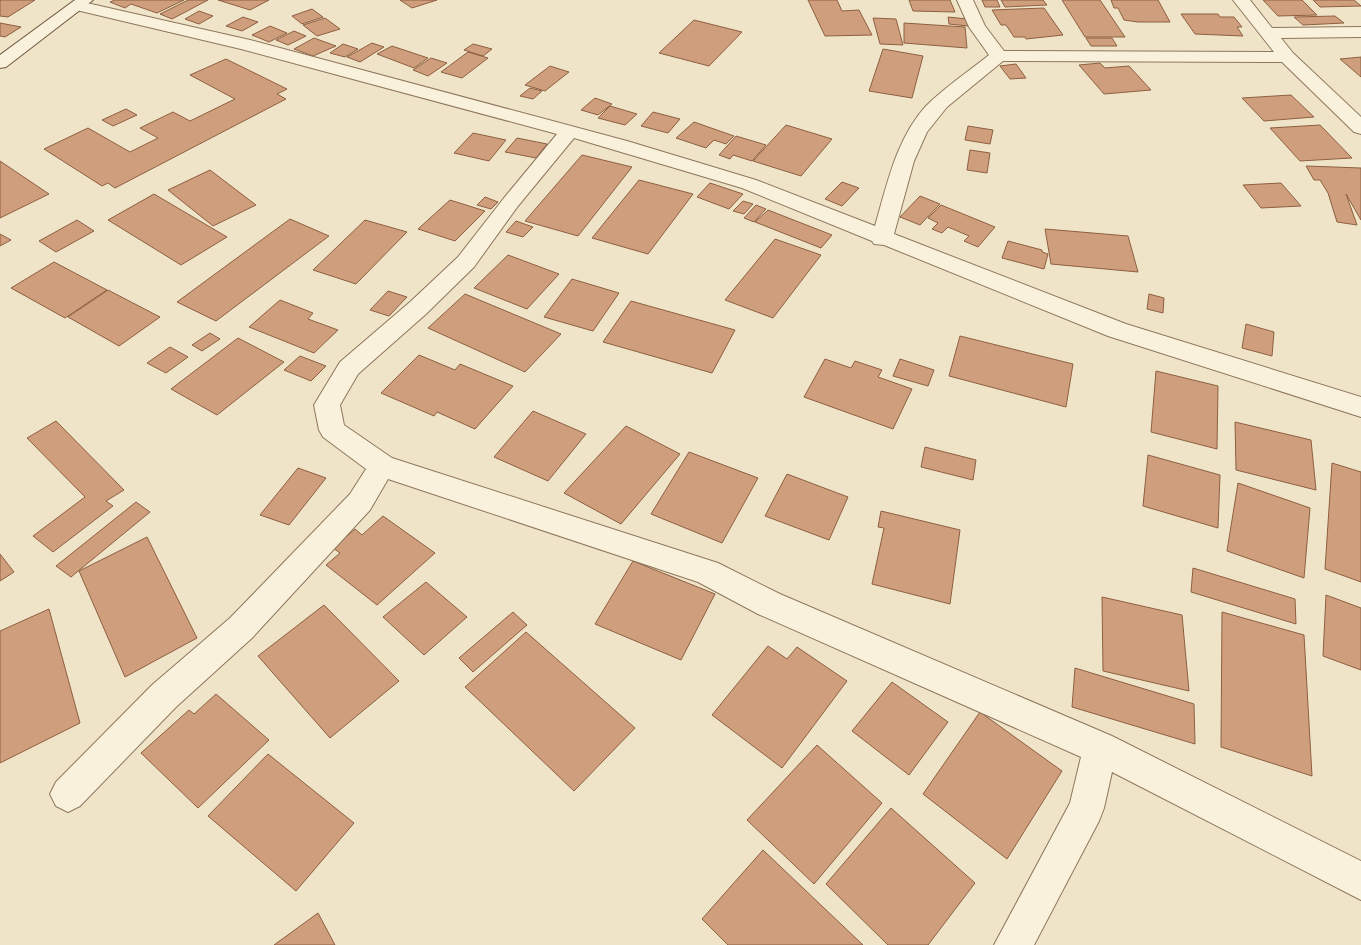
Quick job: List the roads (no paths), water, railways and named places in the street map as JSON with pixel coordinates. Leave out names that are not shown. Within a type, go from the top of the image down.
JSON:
[{"type":"street","points":[[965,0],[977,27],[999,56]]},
{"type":"street","points":[[1241,0],[1287,57],[1361,128]]},
{"type":"street","points":[[0,63],[81,3],[244,44],[570,131],[750,184],[1117,330],[1361,407]]},
{"type":"street","points":[[1267,32],[1361,32]]},
{"type":"street","points":[[882,238],[907,155],[926,119],[954,92],[999,56],[1287,57]]},
{"type":"street","points":[[570,131],[511,202],[466,262],[418,308],[348,368],[327,405],[332,430],[382,466],[707,572],[769,604],[1100,748],[1296,846],[1361,881]]},
{"type":"street","points":[[68,794],[164,696],[241,628],[360,502],[382,466]]},
{"type":"street","points":[[1013,945],[1086,808],[1100,748]]}]
